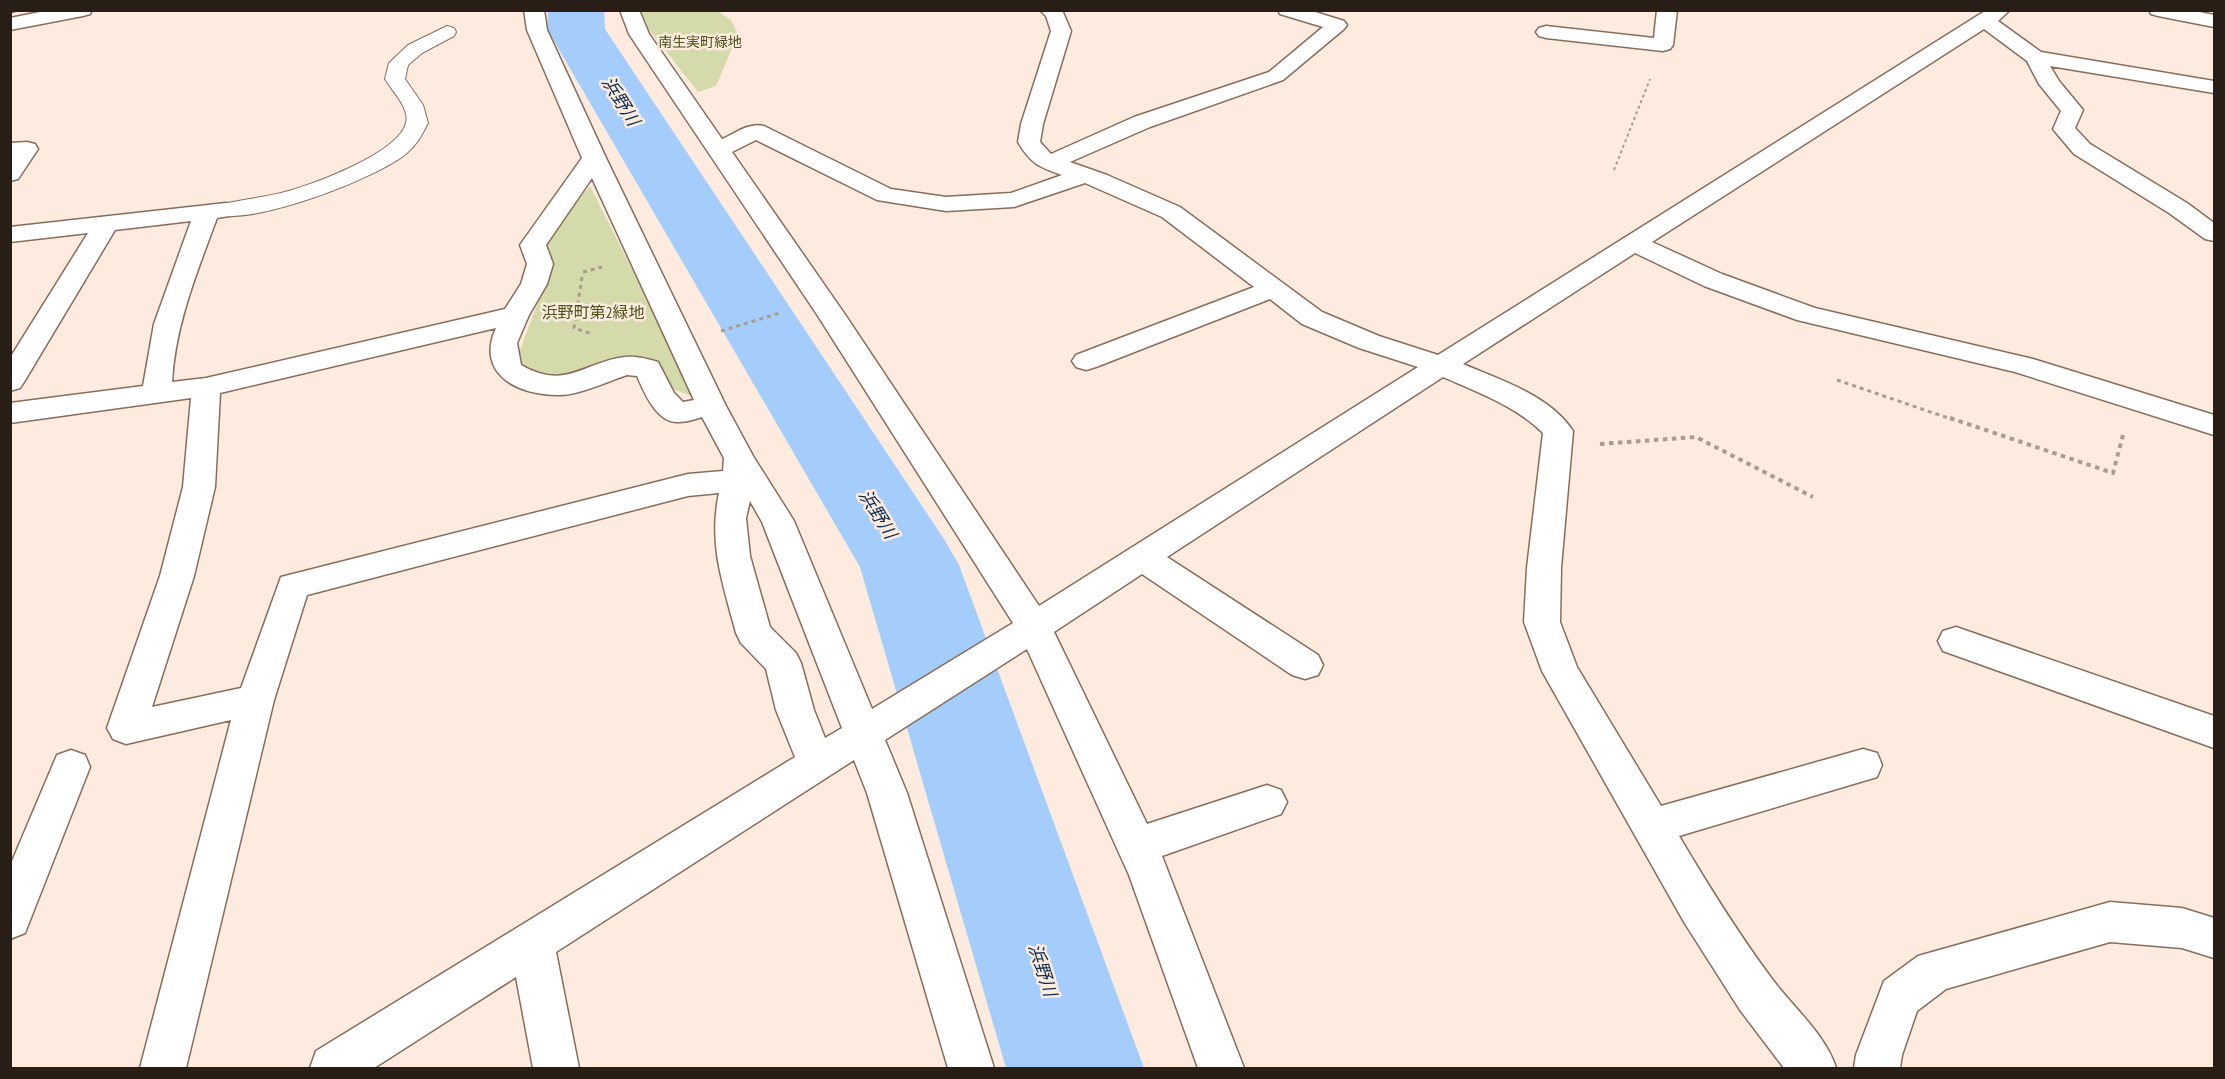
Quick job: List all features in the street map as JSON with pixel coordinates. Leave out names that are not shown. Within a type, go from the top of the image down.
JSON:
[{"type":"street","points":[[10,24],[83,10]]},
{"type":"street","points":[[534,10],[537,30],[594,158],[739,469],[778,521],[862,736],[887,793],[971,1068]]},
{"type":"street","points":[[630,10],[639,34],[832,316],[1034,627],[1150,875],[1221,1068]]},
{"type":"street","points":[[1049,10],[1054,13],[1061,31],[1032,124],[1029,142],[1037,155],[1049,163],[1086,175],[1171,212],[1312,318],[1369,342],[1441,365],[1506,394],[1542,415],[1558,431],[1544,568],[1542,622],[1560,671],[1653,826],[1699,908],[1743,975],[1813,1068]]},
{"type":"street","points":[[1049,163],[1142,122],[1276,76],[1337,25],[1287,10]]},
{"type":"street","points":[[1546,32],[1663,45],[1666,10]]},
{"type":"street","points":[[2158,10],[2214,21]]},
{"type":"street","points":[[333,1068],[816,762],[862,736],[1034,627],[1441,365],[1905,74],[1992,15],[2035,57],[2050,84],[2072,110],[2064,129],[2082,149],[2178,208],[2214,234]]},
{"type":"street","points":[[2035,57],[2214,87]]},
{"type":"street","points":[[717,151],[756,131],[885,195],[946,204],[1014,200],[1086,175]]},
{"type":"street","points":[[10,150],[27,149],[10,174]]},
{"type":"street","points":[[594,158],[533,245],[540,264],[534,284],[515,315],[503,343],[508,369],[530,382],[561,386],[627,366],[648,368],[661,397],[677,413],[711,406]]},
{"type":"street","points":[[10,235],[217,211]]},
{"type":"street","points":[[157,393],[158,366],[170,312],[217,211]]},
{"type":"street","points":[[10,382],[106,224]]},
{"type":"street","points":[[1635,244],[1713,280],[1807,314],[2023,365],[2214,425]]},
{"type":"street","points":[[1086,361],[1273,289]]},
{"type":"street","points":[[10,413],[206,387],[515,315]]},
{"type":"street","points":[[206,387],[199,487],[177,576],[126,728],[255,700]]},
{"type":"street","points":[[163,1068],[255,700],[293,586],[688,485],[739,469]]},
{"type":"street","points":[[739,469],[730,518],[733,556],[754,633],[783,663],[795,710],[816,762]]},
{"type":"street","points":[[1142,557],[1305,665]]},
{"type":"street","points":[[1956,641],[2214,732]]},
{"type":"street","points":[[1653,826],[1863,765]]},
{"type":"street","points":[[10,919],[70,766]]},
{"type":"street","points":[[1137,846],[1267,802]]},
{"type":"street","points":[[1877,1068],[1879,1055],[1900,997],[1934,971],[2110,922],[2182,928],[2214,938]]},
{"type":"street","points":[[532,943],[556,1068]]},
{"type":"lane","points":[[217,211],[281,200],[323,188],[356,174],[412,138],[417,122],[415,107],[403,94],[395,79],[399,63],[415,50],[447,32]]},
{"type":"path","points":[[1614,170],[1663,45]]},
{"type":"path","points":[[564,198],[583,272],[574,328],[600,337],[598,374]]},
{"type":"path","points":[[718,332],[785,312]]},
{"type":"path","points":[[1837,380],[2113,473],[2123,433]]},
{"type":"path","points":[[1557,447],[1696,437],[1813,497]]},
{"type":"green space","name":"南生実町緑地","points":[[639,11],[717,11],[731,20],[738,34],[716,86],[698,92],[643,22]]},
{"type":"green space","name":"浜野町第2緑地","points":[[590,186],[697,398],[675,390],[653,363],[629,359],[564,375],[523,370],[518,355],[553,263],[542,244]]},
{"type":"waterway","name":"浜野川","points":[[576,10],[576,29],[909,565],[1075,1068]]},
{"type":"railway","points":[[10,12],[18,10]]}]
